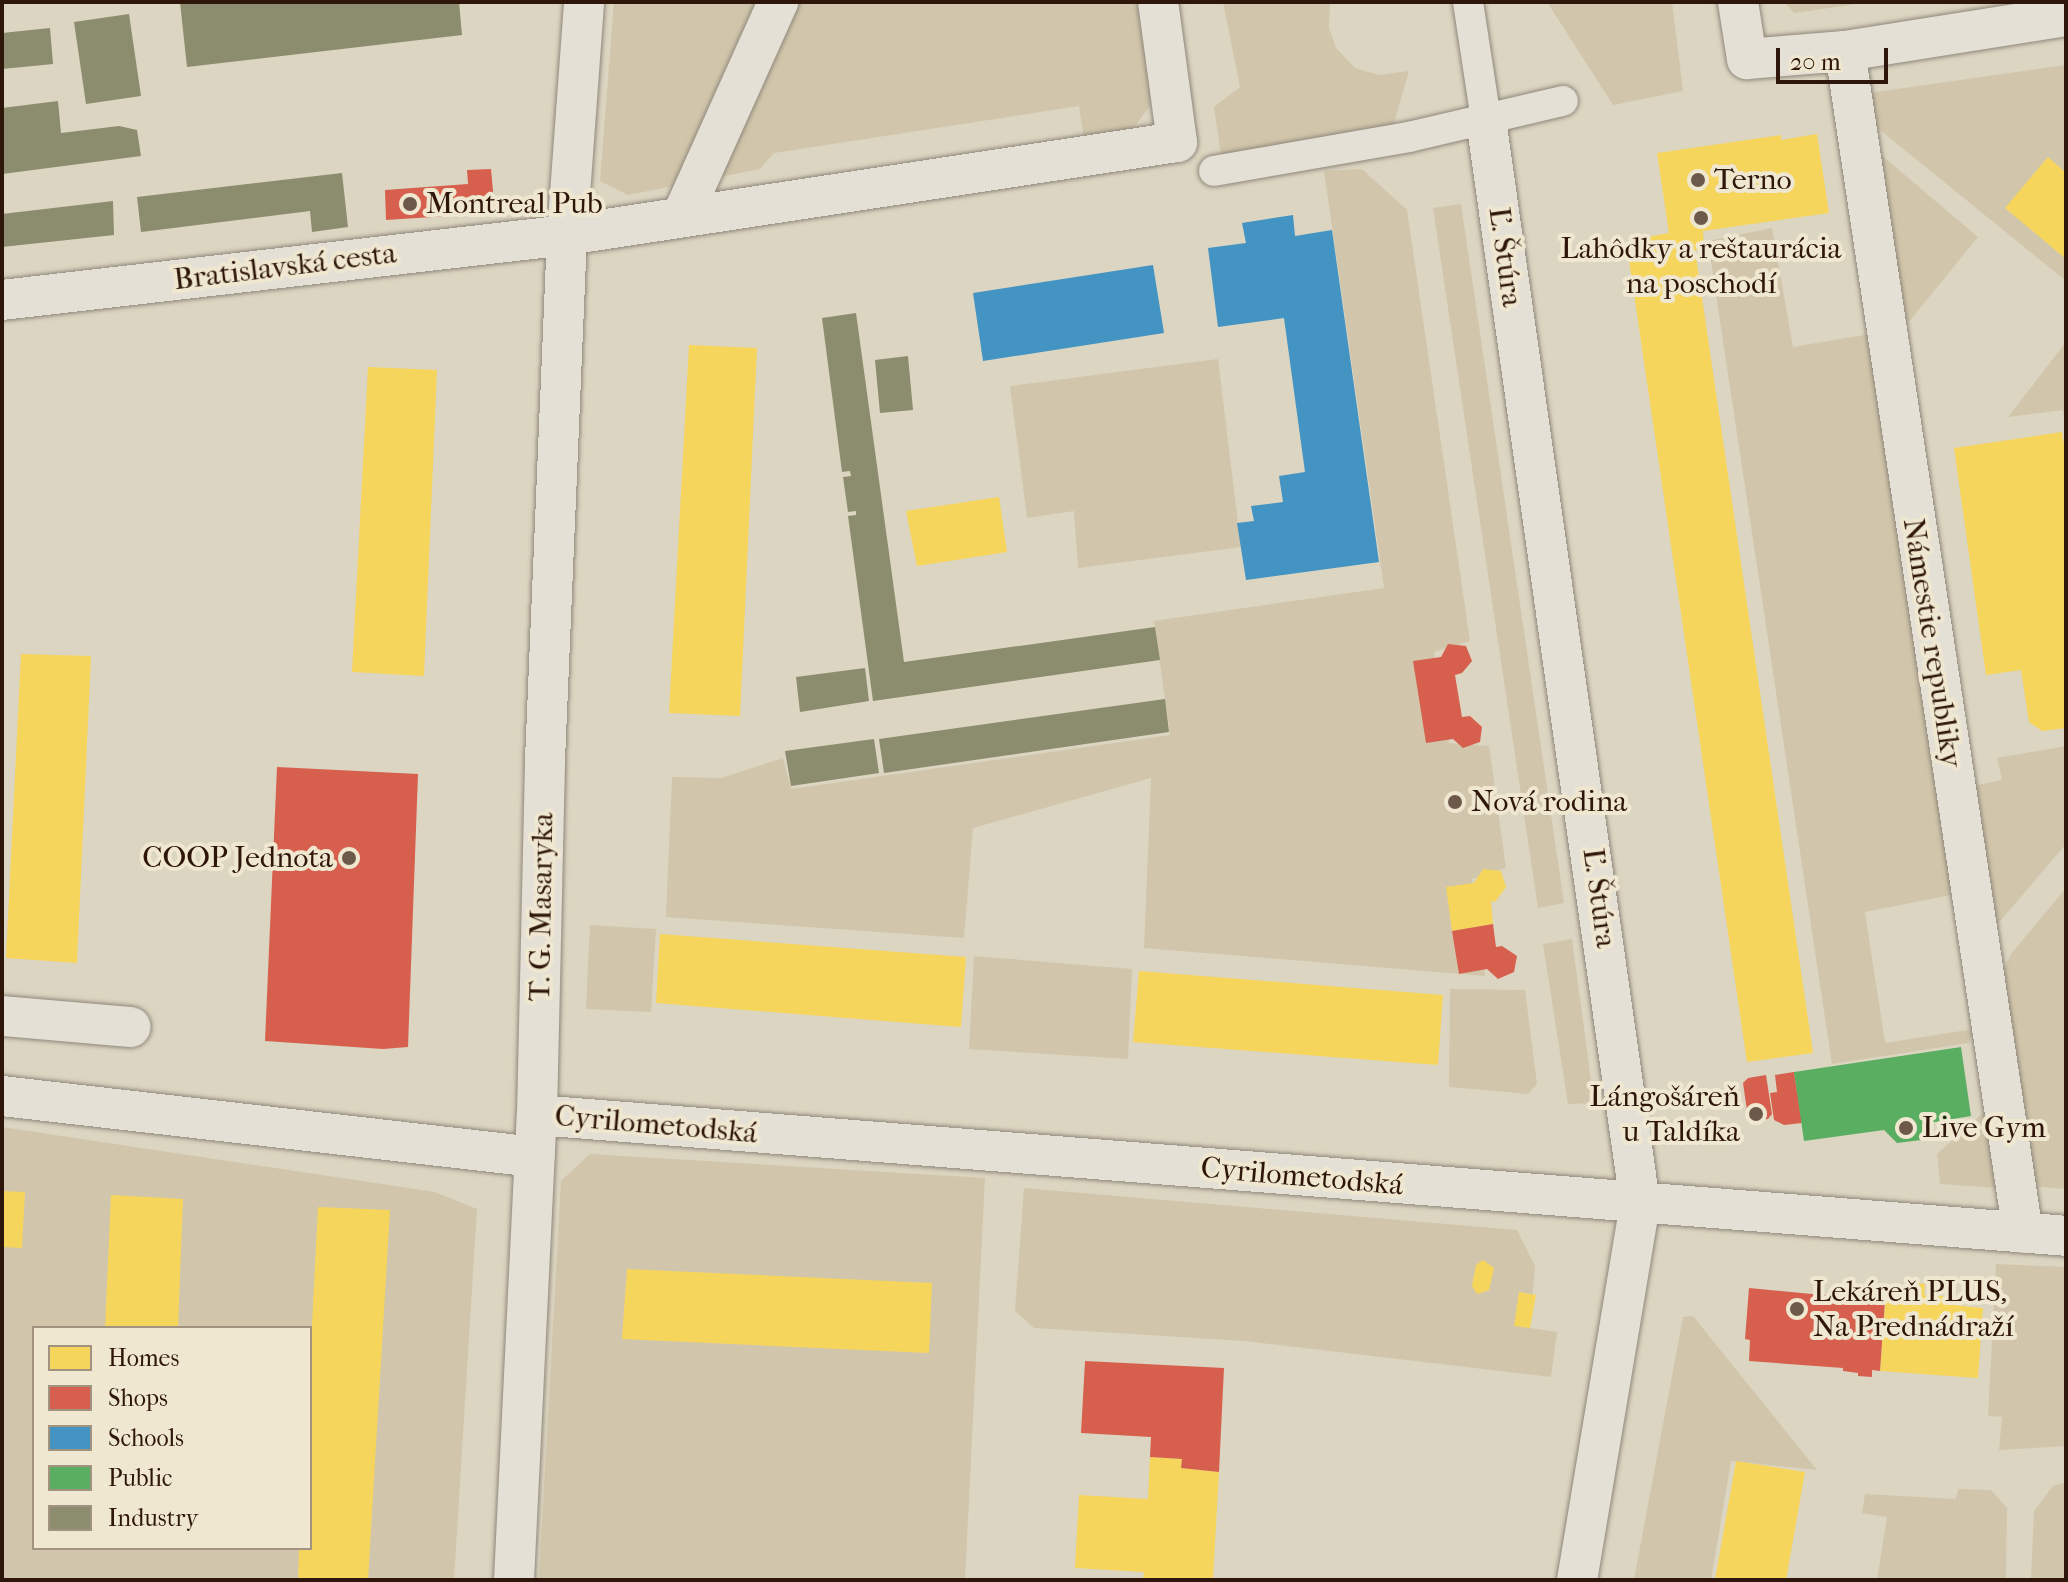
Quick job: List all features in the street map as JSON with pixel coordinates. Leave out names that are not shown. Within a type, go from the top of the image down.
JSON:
[{"type":"street","name":"T. G. Masaryka","points":[[514,1580],[537,1115],[545,760],[567,235],[584,2]]},
{"type":"street","points":[[682,216],[778,2]]},
{"type":"street","name":"Bratislavská cesta","points":[[2,300],[567,235],[1177,142],[1158,2]]},
{"type":"street","points":[[1468,2],[1486,120]]},
{"type":"street","points":[[1738,2],[1747,59],[1845,51],[2066,16]]},
{"type":"street","name":"Námestie republiky","points":[[1845,51],[2023,1233]]},
{"type":"street","points":[[1214,171],[1409,137],[1563,101]]},
{"type":"street","name":"Ľ. Štúra","points":[[1486,120],[1640,1204],[1577,1580]]},
{"type":"street","points":[[2,1016],[131,1027]]},
{"type":"street","name":"Cyrilometodská","points":[[2,1096],[535,1157]]},
{"type":"street","name":"Cyrilometodská","points":[[537,1115],[2066,1236]]},
{"type":"shaded area","points":[[614,2],[1138,2],[1152,103],[1129,134],[1084,140],[1079,106],[774,153],[760,169],[628,195],[600,181]]},
{"type":"shaded area","points":[[1223,2],[1330,2],[1329,28],[1336,48],[1355,68],[1379,75],[1409,71],[1391,133],[1222,162],[1214,107],[1240,87]]},
{"type":"shaded area","points":[[1547,2],[1672,2],[1683,91],[1613,105]]},
{"type":"shaded area","points":[[1784,2],[1871,2],[1794,13]]},
{"type":"shaded area","points":[[2066,65],[2066,281],[1869,121],[1862,94]]},
{"type":"shaded area","points":[[1880,154],[1978,237],[1899,334]]},
{"type":"shaded area","points":[[1362,169],[1407,210],[1470,641],[1434,652],[1449,743],[1489,746],[1506,868],[1472,879],[1485,976],[1144,948],[1151,778],[973,828],[964,938],[666,917],[672,777],[721,778],[783,758],[791,789],[1170,735],[1154,621],[1384,588],[1324,171]]},
{"type":"shaded area","points":[[1461,204],[1564,903],[1538,908],[1433,208]]},
{"type":"shaded area","points":[[1772,228],[1793,347],[1870,334],[1956,894],[1865,912],[1885,1043],[1974,1029],[1969,1043],[1832,1064],[1708,241]]},
{"type":"shaded area","points":[[2066,342],[2066,430],[2063,410],[2008,417]]},
{"type":"shaded area","points":[[1218,359],[1241,547],[1078,568],[1074,511],[1027,518],[1010,386]]},
{"type":"shaded area","points":[[2066,746],[2066,844],[1989,934],[1964,788],[2002,780],[1997,758]]},
{"type":"shaded area","points":[[2066,888],[2066,1189],[2031,1186],[1997,981],[2011,954]]},
{"type":"shaded area","points":[[590,925],[656,929],[651,1012],[586,1009]]},
{"type":"shaded area","points":[[1572,939],[1594,1103],[1568,1104],[1543,944]]},
{"type":"shaded area","points":[[974,956],[1132,969],[1128,1059],[969,1049]]},
{"type":"shaded area","points":[[1450,989],[1525,990],[1537,1084],[1528,1094],[1449,1087]]},
{"type":"shaded area","points":[[1985,1111],[1997,1188],[1940,1184],[1937,1154]]},
{"type":"shaded area","points":[[2,1127],[435,1192],[477,1209],[454,1580],[2,1580]]},
{"type":"shaded area","points":[[590,1154],[985,1178],[965,1580],[539,1580],[561,1181]]},
{"type":"shaded area","points":[[1024,1188],[1517,1230],[1535,1266],[1530,1328],[1557,1332],[1551,1377],[1245,1341],[1034,1328],[1015,1311]]},
{"type":"shaded area","points":[[1996,1264],[2066,1267],[2066,1446],[1999,1450],[2002,1417],[1988,1416]]},
{"type":"shaded area","points":[[1693,1316],[1817,1470],[1731,1461],[1711,1580],[1634,1580],[1683,1317]]},
{"type":"shaded area","points":[[2066,1482],[2066,1580],[2031,1580],[2034,1511],[2053,1486]]},
{"type":"shaded area","points":[[1958,1489],[1991,1490],[2007,1508],[2006,1580],[1877,1580],[1887,1517],[1862,1513],[1865,1494],[1956,1499]]},
{"type":"building: Homes","points":[[1817,134],[1829,213],[1703,231],[1704,249],[1695,250],[1813,1053],[1747,1062],[1629,260],[1631,240],[1669,233],[1657,153],[1781,135],[1781,140]]},
{"type":"building: Homes","points":[[2048,157],[2066,173],[2066,259],[2005,208]]},
{"type":"building: Homes","points":[[689,345],[757,348],[740,716],[669,713]]},
{"type":"building: Homes","points":[[368,367],[437,370],[424,676],[352,672]]},
{"type":"building: Homes","points":[[2062,432],[2066,458],[2066,728],[2042,731],[2029,722],[2021,670],[1986,675],[1954,448]]},
{"type":"building: Homes","points":[[999,497],[1007,552],[917,566],[906,511]]},
{"type":"building: Homes","points":[[21,654],[91,656],[77,963],[6,958]]},
{"type":"building: Homes","points":[[1483,869],[1501,871],[1506,887],[1495,902],[1491,901],[1493,924],[1452,931],[1446,887],[1474,883]]},
{"type":"building: Homes","points":[[660,934],[966,957],[961,1027],[656,1003]]},
{"type":"building: Homes","points":[[1139,971],[1443,995],[1438,1065],[1133,1042]]},
{"type":"building: Homes","points":[[2,1191],[25,1192],[22,1248],[2,1247]]},
{"type":"building: Homes","points":[[111,1195],[183,1199],[178,1326],[105,1326]]},
{"type":"building: Homes","points":[[318,1207],[390,1210],[368,1580],[298,1580],[299,1550],[312,1550],[312,1326]]},
{"type":"building: Homes","points":[[1483,1260],[1494,1268],[1489,1290],[1477,1294],[1472,1286],[1476,1265]]},
{"type":"building: Homes","points":[[627,1269],[932,1283],[929,1353],[622,1339]]},
{"type":"building: Homes","points":[[1906,1282],[1925,1284],[1924,1295],[1954,1297],[1953,1305],[1983,1308],[1978,1378],[1880,1371],[1886,1292],[1905,1294]]},
{"type":"building: Homes","points":[[1519,1292],[1536,1295],[1530,1328],[1514,1326]]},
{"type":"building: Homes","points":[[1150,1457],[1182,1459],[1181,1468],[1219,1472],[1213,1580],[1143,1580],[1144,1572],[1075,1568],[1079,1495],[1148,1499]]},
{"type":"building: Homes","points":[[1736,1461],[1805,1472],[1786,1580],[1715,1580]]},
{"type":"building: Shops","points":[[491,169],[495,213],[386,220],[385,190],[468,184],[467,170]]},
{"type":"building: Shops","points":[[1448,644],[1466,646],[1472,661],[1462,673],[1455,675],[1462,717],[1470,716],[1482,727],[1480,742],[1463,748],[1453,739],[1426,743],[1413,661],[1441,657]]},
{"type":"building: Shops","points":[[277,767],[418,774],[408,1047],[383,1049],[265,1041]]},
{"type":"building: Shops","points":[[1493,924],[1496,947],[1502,946],[1517,956],[1514,972],[1498,979],[1487,969],[1459,974],[1452,931]]},
{"type":"building: Shops","points":[[1794,1072],[1802,1123],[1784,1125],[1774,1120],[1770,1093],[1777,1092],[1775,1075]]},
{"type":"building: Shops","points":[[1766,1075],[1772,1114],[1768,1119],[1754,1121],[1748,1117],[1743,1083],[1748,1078]]},
{"type":"building: Shops","points":[[1749,1288],[1885,1301],[1880,1371],[1872,1370],[1872,1377],[1858,1376],[1858,1373],[1843,1371],[1843,1368],[1749,1361],[1750,1340],[1745,1339]]},
{"type":"building: Shops","points":[[1085,1361],[1224,1368],[1219,1472],[1181,1468],[1182,1459],[1150,1457],[1151,1437],[1081,1433]]},
{"type":"building: Schools","points":[[1293,215],[1295,236],[1332,230],[1379,562],[1246,580],[1237,523],[1254,521],[1251,506],[1283,502],[1279,476],[1305,472],[1284,318],[1218,327],[1208,248],[1246,243],[1242,223]]},
{"type":"building: Schools","points":[[1153,265],[1164,333],[983,361],[973,293]]},
{"type":"building: Public","points":[[1961,1047],[1971,1116],[1929,1123],[1921,1140],[1897,1143],[1884,1130],[1804,1141],[1794,1072]]},
{"type":"building: Industry","points":[[180,2],[459,2],[462,35],[187,67]]},
{"type":"building: Industry","points":[[129,14],[141,96],[86,104],[74,22]]},
{"type":"building: Industry","points":[[50,28],[53,64],[2,69],[2,33]]},
{"type":"building: Industry","points":[[58,101],[61,133],[119,126],[137,130],[141,156],[2,174],[2,108]]},
{"type":"building: Industry","points":[[342,173],[348,227],[312,232],[310,211],[141,232],[137,197]]},
{"type":"building: Industry","points":[[113,201],[114,235],[2,247],[2,214]]},
{"type":"building: Industry","points":[[856,313],[904,662],[1155,627],[1160,660],[873,701],[848,516],[856,515],[856,511],[848,512],[843,477],[851,476],[850,471],[842,472],[822,318]]},
{"type":"building: Industry","points":[[908,356],[913,410],[880,413],[875,360]]},
{"type":"building: Industry","points":[[865,668],[869,701],[800,712],[796,677]]},
{"type":"building: Industry","points":[[1165,699],[1169,732],[884,773],[879,739]]},
{"type":"building: Industry","points":[[874,739],[879,773],[791,786],[785,751]]},
{"type":"place","name":"Terno","points":[[1698,180]]},
{"type":"place","name":"Montreal Pub","points":[[410,204]]},
{"type":"place","name":"Lahôdky a reštaurácia na poschodí","points":[[1701,218]]},
{"type":"place","name":"Nová rodina","points":[[1455,802]]},
{"type":"place","name":"COOP Jednota","points":[[349,858]]},
{"type":"place","name":"Lángošáreň u Taldíka","points":[[1756,1114]]},
{"type":"place","name":"Live Gym","points":[[1906,1128]]},
{"type":"place","name":"Lekáreň PLUS, Na Prednádraží","points":[[1797,1309]]}]
